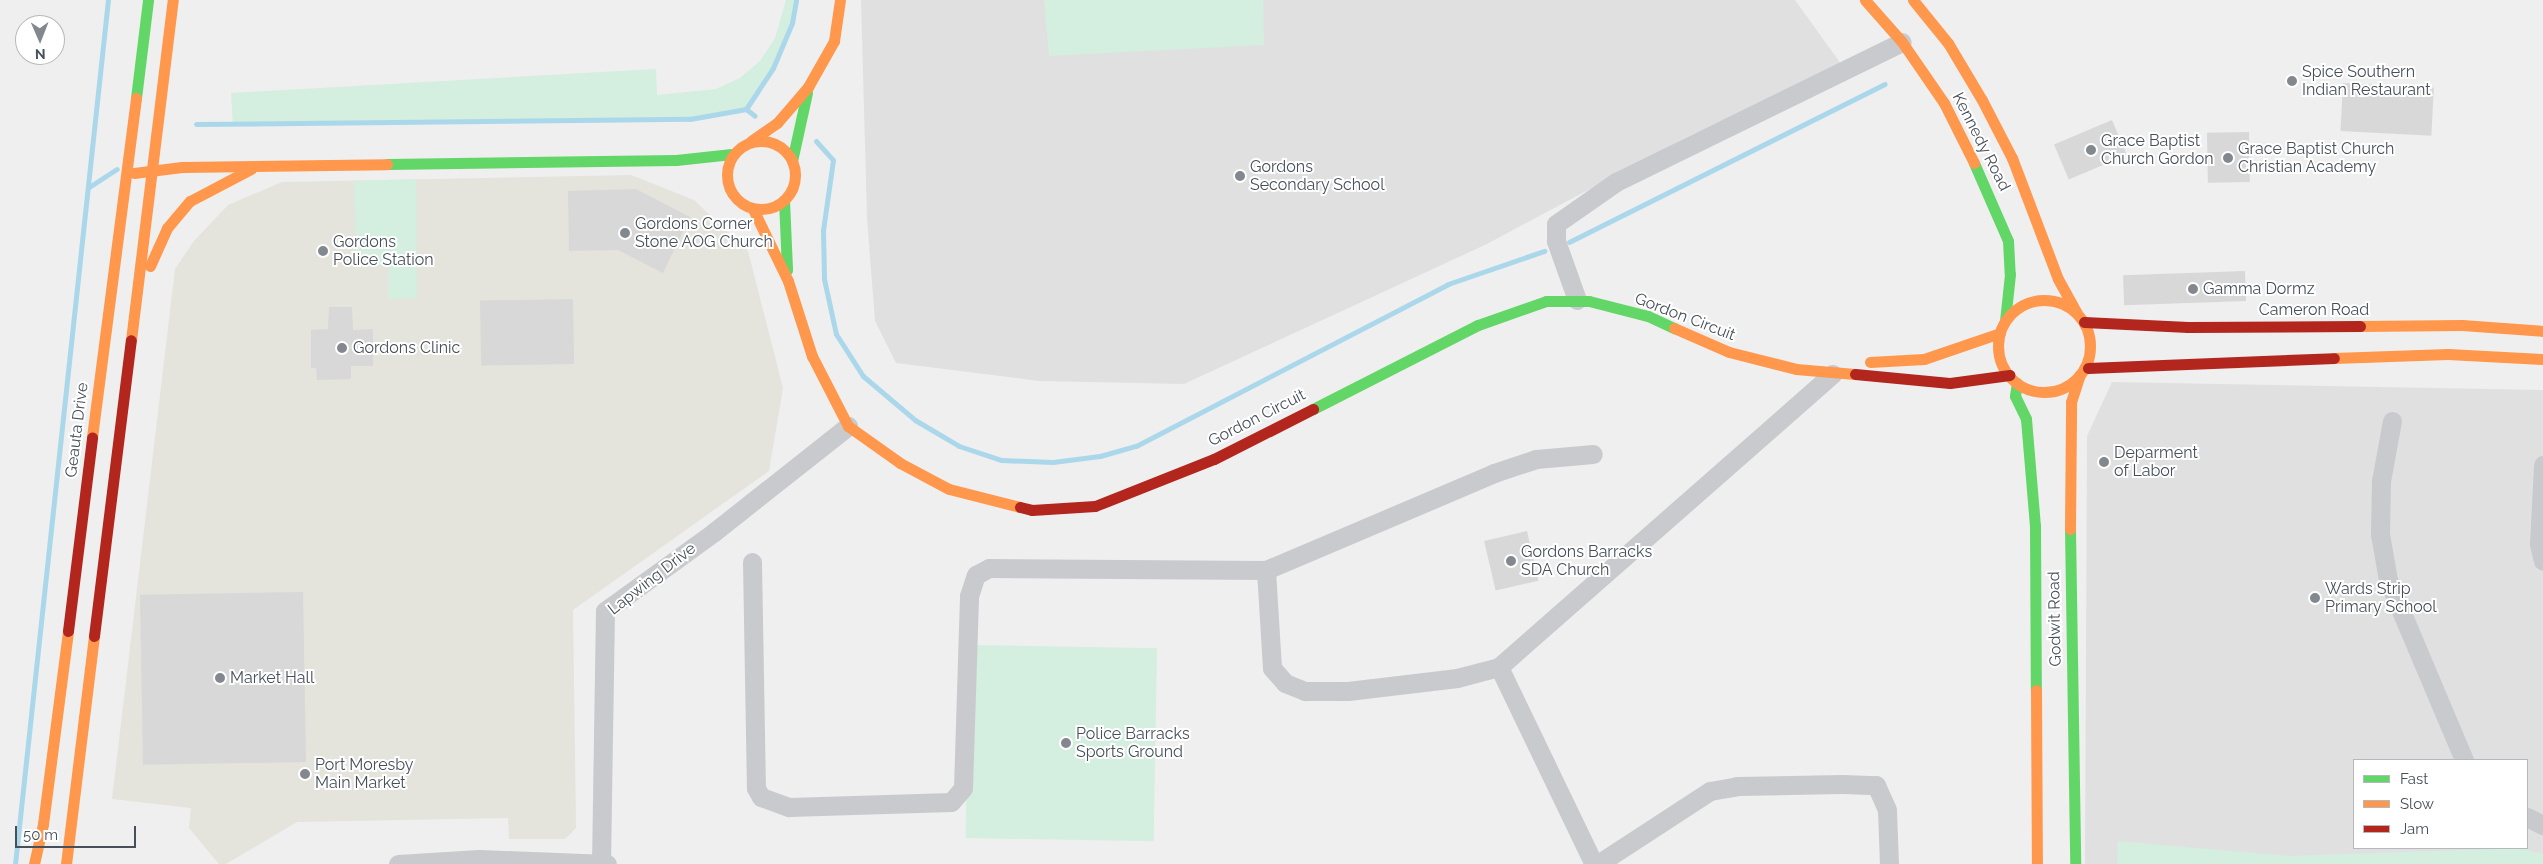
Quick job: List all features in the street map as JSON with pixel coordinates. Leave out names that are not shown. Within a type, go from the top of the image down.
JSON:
[{"type":"main road","name":"Geauta Drive","points":[[34,864],[43,824],[148,0]]},
{"type":"main road","points":[[66,864],[140,288],[151,173],[173,0]]},
{"type":"main road","points":[[126,172],[151,173],[182,167],[261,165],[676,160],[732,154],[777,123],[808,87],[834,41],[840,0]]},
{"type":"main road","name":"Kennedy Road","points":[[1865,0],[1902,42],[1944,103],[1998,211],[2008,241],[2010,265],[2005,321]]},
{"type":"main road","name":"Kennedy Road","points":[[1913,0],[1948,43],[1982,100],[2012,158],[2058,279],[2081,317]]},
{"type":"main road","points":[[732,154],[726,174],[729,188],[739,202],[753,209],[771,207],[784,200],[794,182],[792,161],[808,87]]},
{"type":"main road","points":[[156,134],[162,148],[182,167]]},
{"type":"main road","points":[[751,141],[774,143],[792,161]]},
{"type":"main road","points":[[676,160],[729,188]]},
{"type":"main road","points":[[140,288],[167,228],[190,201],[236,174],[261,165]]},
{"type":"main road","name":"Gordon Circuit","points":[[784,200],[788,281]]},
{"type":"main road","name":"Gordon Circuit","points":[[753,209],[788,281],[812,356],[848,426],[900,464],[949,489],[1032,510],[1096,506],[1214,458],[1478,325],[1546,301],[1577,300],[1648,316],[1747,358],[1833,374],[1950,383],[2013,379]]},
{"type":"main road","points":[[2084,371],[2091,341],[2081,317],[2053,300],[2039,300],[2014,310],[2005,321],[2000,333],[2000,359],[2013,379],[2029,389],[2057,390],[2084,371],[2448,354],[2543,359]]},
{"type":"main road","name":"Cameron Road","points":[[2081,317],[2188,327],[2462,325],[2543,331]]},
{"type":"main road","points":[[1833,374],[1855,362],[1924,359],[1962,349],[2000,333]]},
{"type":"main road","name":"Godwit Road","points":[[2075,864],[2069,480],[2071,402],[2084,371]]},
{"type":"main road","name":"Godwit Road","points":[[2013,379],[2015,396],[2026,419],[2035,526],[2037,864]]},
{"type":"street","points":[[1577,300],[1556,241],[1556,224],[1616,182],[1902,42]]},
{"type":"street","points":[[1266,570],[1272,668],[1286,683],[1305,690],[1348,691],[1456,678],[1499,667],[1833,374]]},
{"type":"street","points":[[2392,421],[2381,481],[2380,534],[2388,580],[2464,759]]},
{"type":"street","name":"Lapwing Drive","points":[[603,864],[605,611],[714,532],[848,426]]},
{"type":"street","points":[[752,562],[756,788],[771,803],[788,807],[951,802],[960,796],[969,596],[976,576],[989,568],[1266,570],[1494,473],[1536,459],[1593,454]]},
{"type":"street","points":[[2543,465],[2539,544],[2543,562]]},
{"type":"street","points":[[1499,667],[1594,864]]},
{"type":"street","points":[[1598,864],[1710,791],[1736,786],[1842,784],[1876,785],[1887,810],[1889,864]]},
{"type":"street","points":[[2528,818],[2543,825]]},
{"type":"street","points":[[398,864],[478,859],[603,864]]},
{"type":"shaded area","name":"Gordons Secondary School","points":[[861,0],[1795,0],[1841,64],[1685,138],[1487,244],[1184,384],[1039,381],[896,363],[875,321],[867,218]]},
{"type":"shaded area","points":[[631,175],[694,200],[748,251],[783,388],[769,471],[573,610],[576,828],[565,839],[509,839],[508,818],[297,822],[226,864],[219,864],[189,828],[191,808],[112,799],[175,269],[194,241],[228,205],[282,182]]},
{"type":"shaded area","name":"Wards Strip Primary School","points":[[2112,382],[2543,390],[2543,864],[2085,864],[2087,436]]},
{"type":"green space","points":[[786,0],[796,0],[792,23],[773,68],[746,109],[690,119],[233,124],[231,93],[656,69],[657,95],[716,89],[740,78],[760,61],[775,38]]},
{"type":"green space","points":[[1044,0],[1263,0],[1264,45],[1049,56]]},
{"type":"green space","points":[[416,179],[417,298],[388,299],[389,265],[356,267],[354,181]]},
{"type":"green space","name":"Police Barracks Sports Ground","points":[[969,645],[1157,648],[1154,841],[966,838]]},
{"type":"green space","points":[[2118,841],[2289,856],[2492,849],[2525,849],[2543,854],[2543,864],[2117,864]]},
{"type":"building","points":[[2343,83],[2434,88],[2431,136],[2340,131]]},
{"type":"building","name":"Grace Baptist Church Gordon","points":[[2112,120],[2127,155],[2069,180],[2054,145]]},
{"type":"building","name":"Grace Baptist Church Christian Academy","points":[[2249,132],[2250,182],[2208,183],[2207,133]]},
{"type":"building","name":"Gordons Corner Stone AOG Church","points":[[636,189],[690,217],[663,273],[618,250],[569,251],[568,191]]},
{"type":"building","points":[[2245,271],[2246,301],[2124,305],[2123,275]]},
{"type":"building","points":[[573,299],[574,364],[481,366],[480,301]]},
{"type":"building","name":"Gordons Clinic","points":[[329,307],[352,307],[353,330],[373,329],[373,366],[351,366],[351,379],[317,380],[316,368],[311,368],[311,330],[328,329]]},
{"type":"building","name":"Gordons Barracks SDA Church","points":[[1527,531],[1538,581],[1496,591],[1484,541]]},
{"type":"building","name":"Market Hall","points":[[303,592],[306,762],[143,765],[140,595]]},
{"type":"waterway","points":[[15,864],[108,0]]},
{"type":"waterway","points":[[196,124],[690,119],[746,109],[773,68],[792,23],[796,0]]},
{"type":"waterway","points":[[1569,242],[1885,84]]},
{"type":"waterway","points":[[746,109],[755,116]]},
{"type":"waterway","points":[[816,141],[833,160],[823,230],[824,279],[836,334],[863,376],[915,420],[959,446],[1001,460],[1053,462],[1100,456],[1136,446],[1448,284],[1544,251]]},
{"type":"waterway","points":[[89,187],[117,169]]},
{"type":"traffic: fast","points":[[136,98],[148,0]]},
{"type":"traffic: fast","points":[[792,161],[807,93]]},
{"type":"traffic: fast","points":[[387,164],[676,160],[732,154]]},
{"type":"traffic: fast","points":[[1974,163],[2008,241],[2010,274],[2005,321]]},
{"type":"traffic: fast","points":[[784,200],[787,270]]},
{"type":"traffic: fast","points":[[1313,409],[1478,325],[1546,301],[1589,301],[1648,316],[1674,328]]},
{"type":"traffic: fast","points":[[2017,383],[2015,396],[2026,419],[2035,526],[2036,690]]},
{"type":"traffic: fast","points":[[2070,529],[2075,864]]},
{"type":"traffic: slow","points":[[131,340],[173,0]]},
{"type":"traffic: slow","points":[[751,141],[777,123],[808,87],[834,41],[840,0]]},
{"type":"traffic: slow","points":[[1865,0],[1902,42],[1944,103],[1974,163]]},
{"type":"traffic: slow","points":[[1913,0],[1948,43],[1982,100],[2012,158],[2058,279],[2077,313]]},
{"type":"traffic: slow","points":[[92,437],[136,98]]},
{"type":"traffic: slow","points":[[761,141],[774,144],[785,151],[792,162],[795,175],[792,188],[785,199],[774,206],[761,209],[748,206],[737,199],[730,188],[727,175],[730,162],[737,151],[748,144],[761,141]]},
{"type":"traffic: slow","points":[[134,173],[182,167],[387,164]]},
{"type":"traffic: slow","points":[[150,266],[167,228],[190,201],[251,169]]},
{"type":"traffic: slow","points":[[753,209],[788,281],[812,356],[848,426],[900,463],[949,489],[1020,507]]},
{"type":"traffic: slow","points":[[2044,300],[2062,303],[2077,313],[2087,328],[2090,346],[2087,364],[2077,379],[2062,389],[2044,392],[2026,389],[2011,379],[2001,364],[1998,346],[2001,328],[2011,313],[2026,303],[2044,300]]},
{"type":"traffic: slow","points":[[2360,326],[2462,325],[2543,331]]},
{"type":"traffic: slow","points":[[1674,328],[1729,352],[1796,369],[1855,374]]},
{"type":"traffic: slow","points":[[1870,362],[1924,359],[2000,333]]},
{"type":"traffic: slow","points":[[2334,358],[2448,354],[2543,359]]},
{"type":"traffic: slow","points":[[2070,529],[2071,402],[2080,375]]},
{"type":"traffic: slow","points":[[34,864],[43,824],[68,631]]},
{"type":"traffic: slow","points":[[66,864],[94,636]]},
{"type":"traffic: slow","points":[[2036,690],[2037,864]]},
{"type":"traffic: jam","points":[[2084,322],[2188,327],[2360,326]]},
{"type":"traffic: jam","points":[[94,636],[131,340]]},
{"type":"traffic: jam","points":[[2088,368],[2334,358]]},
{"type":"traffic: jam","points":[[1855,374],[1950,383],[2009,375]]},
{"type":"traffic: jam","points":[[1020,507],[1032,510],[1095,506],[1214,459],[1313,409]]},
{"type":"traffic: jam","points":[[68,631],[92,437]]},
{"type":"place","name":"Spice Southern Indian Restaurant","points":[[2292,81]]},
{"type":"place","name":"Grace Baptist Church Gordon","points":[[2091,150]]},
{"type":"place","name":"Grace Baptist Church Christian Academy","points":[[2228,158]]},
{"type":"place","name":"Gordons Secondary School","points":[[1240,176]]},
{"type":"place","name":"Gordons Corner Stone AOG Church","points":[[625,233]]},
{"type":"place","name":"Gordons Police Station","points":[[323,251]]},
{"type":"place","name":"Gamma Dormz","points":[[2193,289]]},
{"type":"place","name":"Gordons Clinic","points":[[342,348]]},
{"type":"place","name":"Deparment of Labor","points":[[2104,462]]},
{"type":"place","name":"Gordons Barracks SDA Church","points":[[1511,561]]},
{"type":"place","name":"Wards Strip Primary School","points":[[2315,598]]},
{"type":"place","name":"Market Hall","points":[[220,678]]},
{"type":"place","name":"Police Barracks Sports Ground","points":[[1066,743]]},
{"type":"place","name":"Port Moresby Main Market","points":[[305,774]]}]
